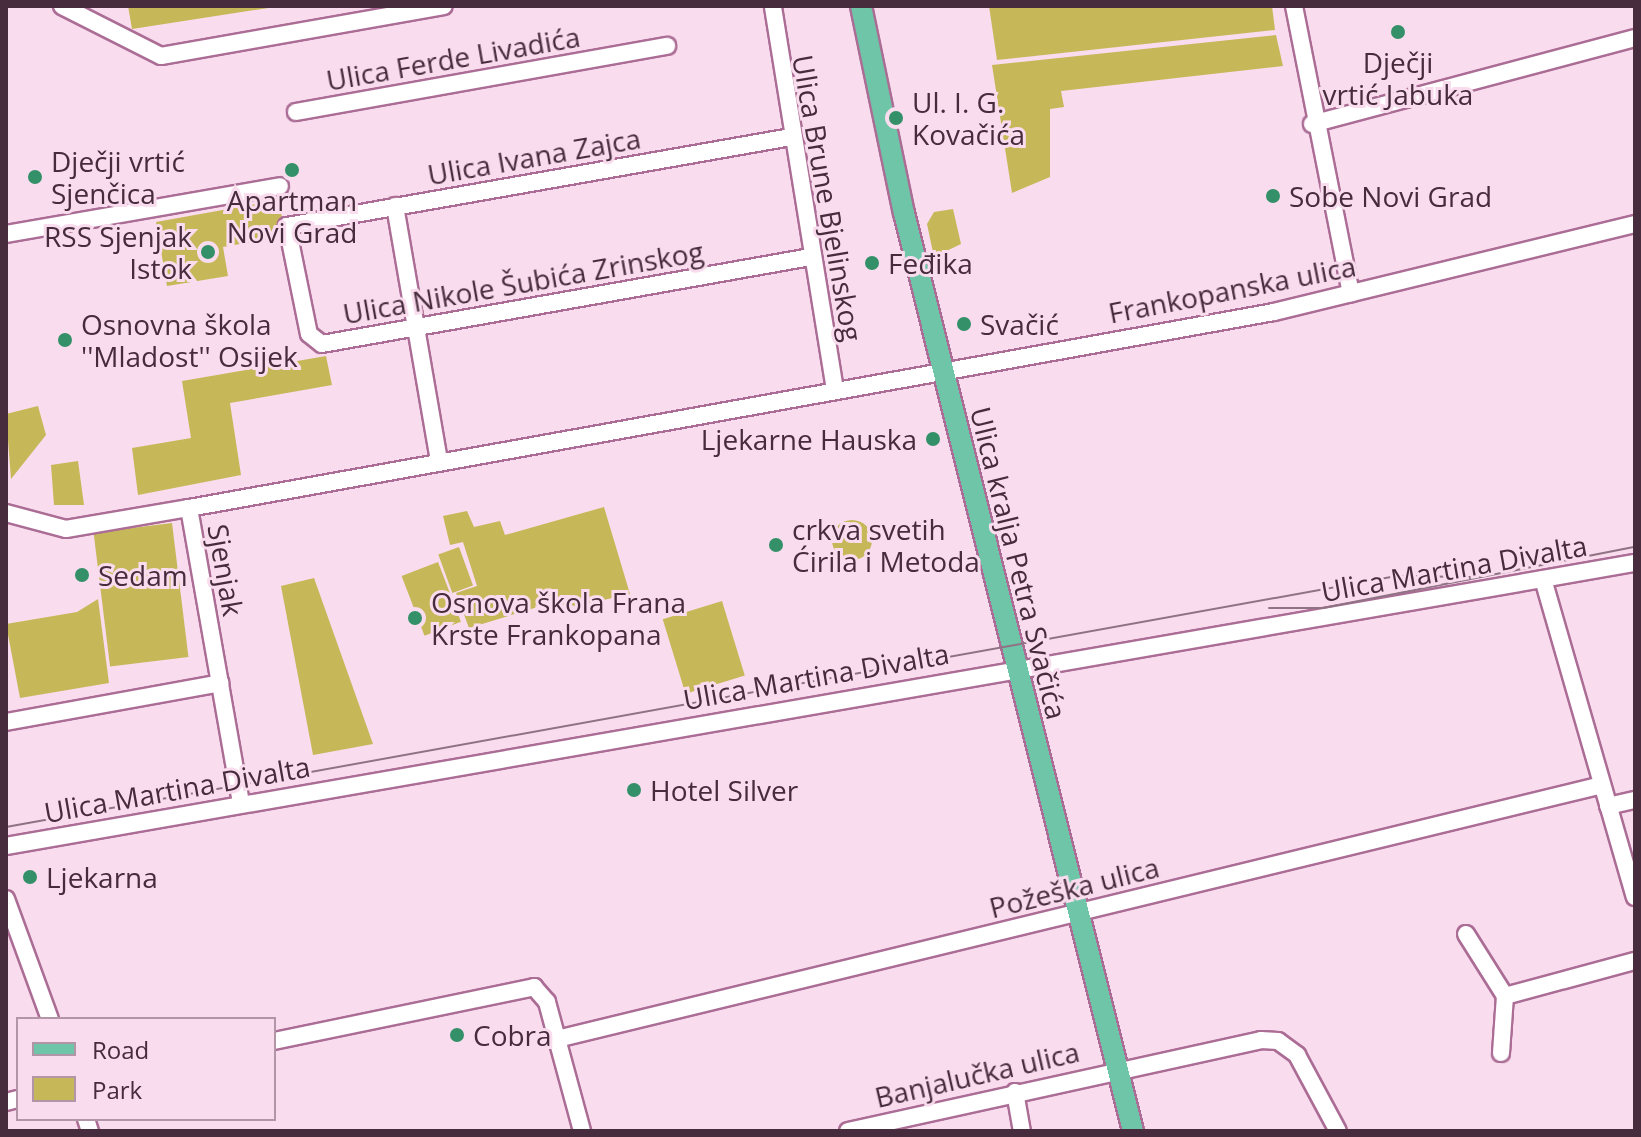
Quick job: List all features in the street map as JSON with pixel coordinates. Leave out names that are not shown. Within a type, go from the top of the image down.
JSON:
[{"type":"main road","name":"Ulica kralja Petra Svačića","points":[[861,6],[943,369],[1075,914],[1133,1131]]},
{"type":"street","points":[[62,6],[161,56],[444,6]]},
{"type":"street","points":[[1294,6],[1312,124],[1351,293]]},
{"type":"street","name":"Ulica Brune Bjelinskog","points":[[770,10],[835,388]]},
{"type":"street","points":[[1312,124],[1635,38]]},
{"type":"street","name":"Ulica Ferde Livadića","points":[[296,112],[667,46]]},
{"type":"street","name":"Ulica Ivana Zajca","points":[[287,226],[791,137]]},
{"type":"street","points":[[6,234],[280,186]]},
{"type":"street","points":[[395,206],[439,462]]},
{"type":"street","name":"Frankopanska ulica","points":[[189,508],[1351,293],[1635,224]]},
{"type":"street","name":"Ulica Nikole Šubića Zrinskog","points":[[287,226],[311,339],[322,344],[811,257]]},
{"type":"street","name":"Sjenjak","points":[[6,513],[66,529],[189,508],[241,803]]},
{"type":"street","name":"Ulica Martina Divalta","points":[[6,846],[1635,563]]},
{"type":"street","points":[[1543,579],[1635,897]]},
{"type":"street","points":[[6,722],[220,683]]},
{"type":"street","name":"Požeška ulica","points":[[557,1039],[1602,785]]},
{"type":"street","points":[[1608,806],[1635,800]]},
{"type":"street","points":[[6,899],[49,1017]]},
{"type":"street","points":[[1466,934],[1505,996],[1501,1053]]},
{"type":"street","points":[[1505,996],[1635,961]]},
{"type":"street","points":[[276,1041],[518,987],[542,993],[582,1131]]},
{"type":"street","name":"Banjalučka ulica","points":[[848,1131],[1117,1068],[1278,1041],[1297,1055],[1338,1131]]},
{"type":"street","points":[[1015,1092],[1022,1131]]},
{"type":"green space","points":[[128,6],[281,6],[132,29]]},
{"type":"green space","points":[[989,6],[1272,6],[1275,30],[997,60]]},
{"type":"green space","points":[[1276,35],[1283,66],[1061,91],[1064,107],[1050,109],[1050,177],[1012,193],[992,65]]},
{"type":"green space","points":[[279,200],[285,236],[223,247],[228,276],[167,286],[156,222]]},
{"type":"green space","points":[[953,209],[961,244],[934,257],[927,224],[934,212]]},
{"type":"green space","points":[[326,356],[332,385],[230,403],[241,475],[138,495],[132,448],[191,438],[182,381]]},
{"type":"green space","points":[[38,406],[46,435],[11,479],[6,414]]},
{"type":"green space","points":[[78,461],[84,505],[54,505],[51,465]]},
{"type":"green space","points":[[604,507],[630,594],[577,606],[551,603],[469,628],[456,593],[477,586],[463,542],[450,545],[443,516],[467,511],[474,527],[500,521],[505,535]]},
{"type":"green space","points":[[852,520],[866,526],[872,540],[866,554],[852,560],[838,554],[832,540],[838,526]]},
{"type":"green space","points":[[172,523],[188,657],[110,667],[94,533]]},
{"type":"green space","points":[[459,547],[473,586],[452,593],[438,555]]},
{"type":"green space","points":[[438,562],[461,622],[425,636],[402,576]]},
{"type":"green space","points":[[314,578],[373,744],[313,755],[281,586]]},
{"type":"green space","points":[[98,599],[109,683],[20,698],[6,624],[77,612]]},
{"type":"green space","points":[[722,601],[745,676],[686,694],[663,619]]},
{"type":"tram line","points":[[1269,608],[1323,608],[1635,547]]},
{"type":"tram line","points":[[6,827],[1397,576],[1471,577]]},
{"type":"place","name":"Dječji vrtić Jabuka","points":[[1398,32]]},
{"type":"place","name":"Ul. I. G. Kovačića","points":[[896,118]]},
{"type":"place","name":"Apartman Novi Grad","points":[[292,170]]},
{"type":"place","name":"Dječji vrtić Sjenčica","points":[[35,177]]},
{"type":"place","name":"Sobe Novi Grad","points":[[1273,196]]},
{"type":"place","name":"RSS Sjenjak Istok","points":[[208,252]]},
{"type":"place","name":"Feđika","points":[[872,263]]},
{"type":"place","name":"Svačić","points":[[964,324]]},
{"type":"place","name":"Osnovna škola ''Mladost'' Osijek","points":[[65,340]]},
{"type":"place","name":"Ljekarne Hauska","points":[[933,439]]},
{"type":"place","name":"crkva svetih Ćirila i Metoda","points":[[776,545]]},
{"type":"place","name":"Sedam","points":[[82,575]]},
{"type":"place","name":"Osnova škola Frana Krste Frankopana","points":[[415,618]]},
{"type":"place","name":"Hotel Silver","points":[[634,790]]},
{"type":"place","name":"Ljekarna","points":[[30,877]]},
{"type":"place","name":"Cobra","points":[[457,1035]]}]
